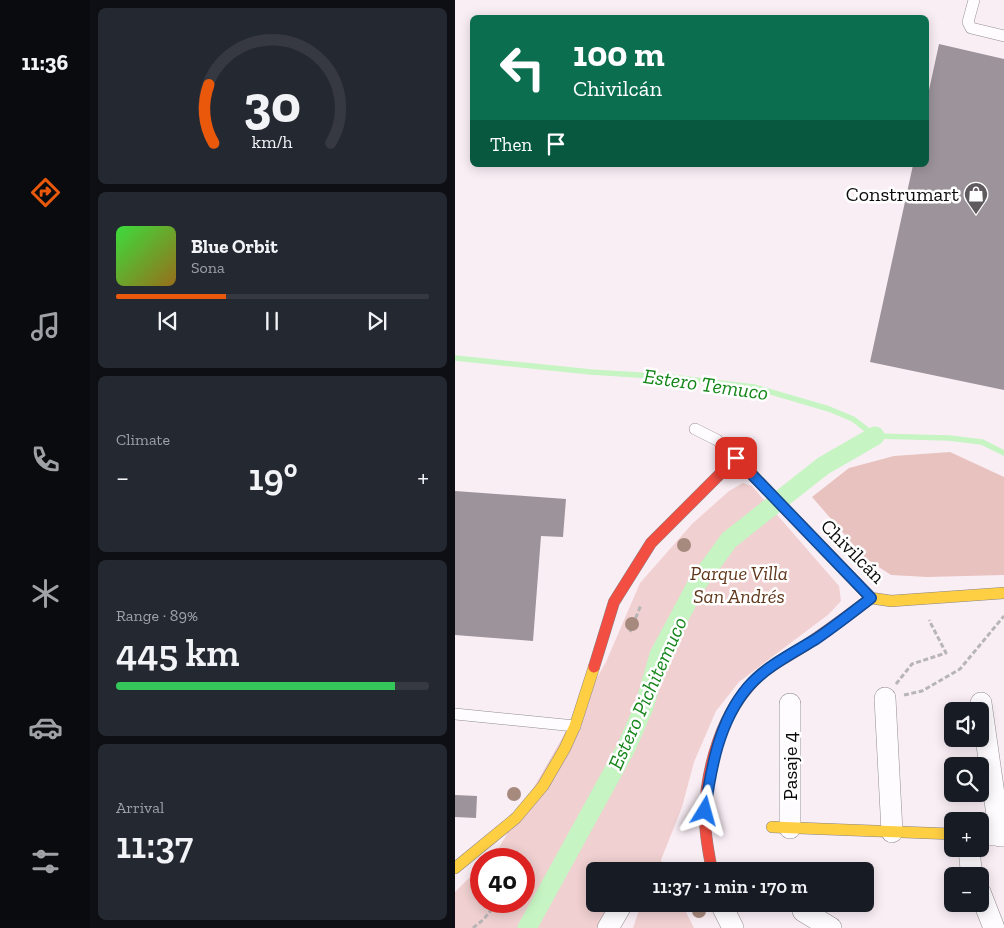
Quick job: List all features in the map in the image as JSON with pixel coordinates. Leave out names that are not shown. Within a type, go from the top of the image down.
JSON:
[{"type":"street","name":"Chivilcán","points":[[736,458],[871,598],[891,601],[1004,593]]},
{"type":"street","points":[[455,868],[516,818],[530,803],[554,769],[575,726],[614,602],[651,543],[736,458]]},
{"type":"street","points":[[710,862],[706,842],[705,811],[711,772],[723,730],[737,702],[747,687],[760,675],[834,627],[871,598]]},
{"type":"street","points":[[885,698],[892,832]]},
{"type":"street","name":"Pasaje 4","points":[[781,827],[790,704]]},
{"type":"street","points":[[986,747],[995,836]]},
{"type":"street","points":[[781,827],[944,834]]},
{"type":"street","points":[[608,928],[617,912]]},
{"type":"street","points":[[725,912],[733,928]]},
{"type":"street","points":[[805,912],[831,928]]},
{"type":"street","points":[[988,912],[994,928]]},
{"type":"lane","points":[[974,0],[968,22],[971,28],[1004,36]]},
{"type":"lane","points":[[695,429],[717,440],[736,458]]},
{"type":"lane","points":[[455,714],[575,726]]},
{"type":"path","points":[[629,634],[643,598]]},
{"type":"path","points":[[885,698],[912,664],[946,653],[918,599]]},
{"type":"path","points":[[885,698],[922,691],[960,669],[1004,616]]},
{"type":"path","points":[[473,928],[489,913]]},
{"type":"green space","name":"Parque Villa San Andrés","points":[[743,483],[752,486],[839,586],[841,601],[829,614],[739,682],[716,711],[694,762],[682,807],[661,860],[662,862],[586,862],[586,912],[608,912],[599,928],[455,928],[455,892],[470,877],[470,913],[535,913],[535,848],[498,848],[606,662],[640,583],[692,524],[729,491]]},
{"type":"green space","points":[[638,912],[686,912],[694,928],[633,928]]},
{"type":"shaded area","points":[[950,452],[1004,477],[1004,575],[927,577],[891,575],[865,558],[812,497],[849,468],[894,456]]},
{"type":"building","points":[[939,44],[1004,59],[1004,390],[870,362],[913,167],[929,167],[929,90]]},
{"type":"building","points":[[455,491],[566,499],[563,537],[541,536],[533,641],[455,635]]},
{"type":"building","points":[[455,795],[477,796],[476,818],[455,817]]},
{"type":"waterway","name":"Estero Temuco","points":[[455,358],[591,372],[670,377],[754,387],[829,409],[853,419],[875,436],[949,438],[982,442],[1004,453]]},
{"type":"waterway","name":"Estero Pichitemuco","points":[[527,928],[626,748],[644,707],[659,655],[697,584],[729,540],[823,466],[875,436]]},
{"type":"traffic: slow","points":[[742,464],[871,598],[891,601],[1004,593]]},
{"type":"traffic: slow","points":[[455,868],[516,818],[543,786],[565,748],[575,726],[594,667]]},
{"type":"traffic: slow","points":[[772,827],[944,834]]},
{"type":"traffic: jam","points":[[594,667],[614,602],[651,543],[736,458],[742,464]]},
{"type":"traffic: jam","points":[[710,862],[705,825],[708,780],[718,741],[735,706],[746,690],[764,671],[823,634],[871,598]]},
{"type":"place","name":"Construmart","points":[[976,215]]},
{"type":"route","points":[[705,811],[711,772],[723,730],[747,687],[760,675],[834,627],[871,598],[736,458]]}]
